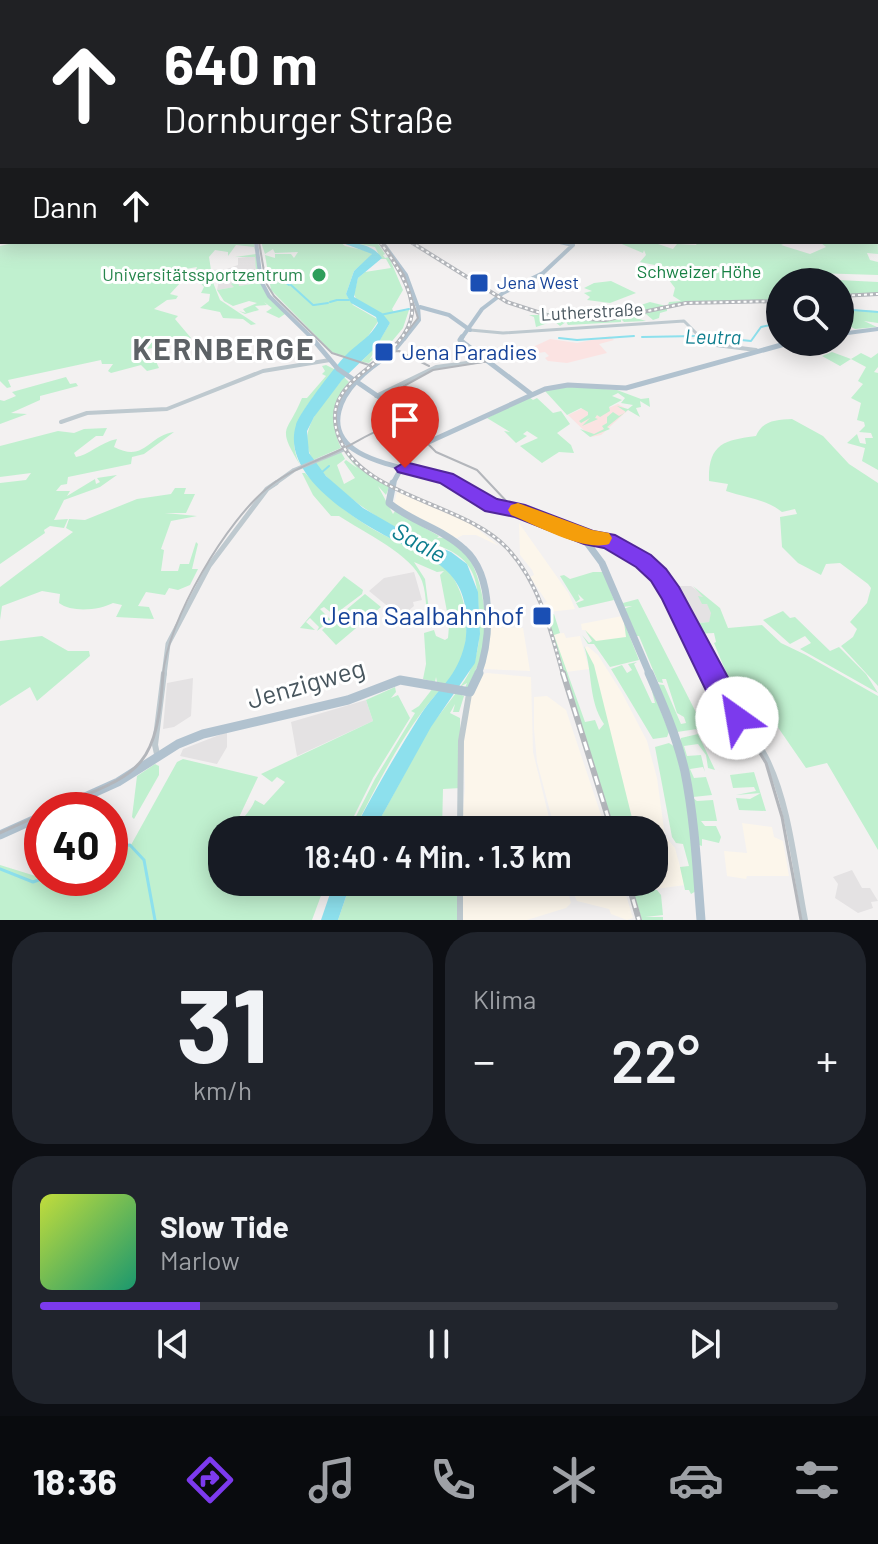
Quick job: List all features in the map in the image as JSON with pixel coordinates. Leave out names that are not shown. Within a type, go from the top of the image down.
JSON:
[{"type":"main road","points":[[257,244],[265,291],[353,381],[378,395],[426,443]]},
{"type":"main road","points":[[383,244],[406,275],[418,306],[419,320],[392,353],[353,381],[344,401],[339,427],[350,447],[403,467],[436,475],[466,488],[492,506],[526,513],[580,534],[590,545],[605,572],[675,738],[688,797],[701,920]]},
{"type":"main road","points":[[531,394],[490,360],[460,342],[482,310],[509,290],[543,273],[573,245],[569,244]]},
{"type":"main road","points":[[418,306],[449,315],[469,329]]},
{"type":"main road","points":[[854,332],[878,329]]},
{"type":"main road","points":[[467,692],[483,662],[487,639],[481,571],[473,556],[462,546],[393,507],[388,498],[403,467],[426,443],[531,394],[563,385],[619,389],[766,348]]},
{"type":"main road","points":[[466,488],[485,504],[511,510]]},
{"type":"main road","name":"Jenzigweg","points":[[96,792],[118,782],[178,744],[203,734],[348,700],[397,681],[425,682],[467,692]]},
{"type":"main road","points":[[0,835],[24,824]]},
{"type":"street","name":"Lutherstraße","points":[[469,329],[503,333],[684,321],[708,344],[753,351]]},
{"type":"street","points":[[378,395],[429,370],[490,360]]},
{"type":"street","points":[[61,422],[87,413],[160,411],[260,372],[332,361]]},
{"type":"street","points":[[158,757],[155,745],[171,638],[209,566],[245,514],[267,489],[301,467],[350,447]]},
{"type":"street","points":[[580,534],[622,547],[641,560],[671,594],[725,702],[756,742],[771,770],[783,811],[805,920]]},
{"type":"street","points":[[590,545],[601,538]]},
{"type":"street","points":[[461,816],[462,723],[467,692]]},
{"type":"street","points":[[460,896],[460,920]]},
{"type":"shaded area","points":[[256,256],[258,283],[217,290],[221,271],[238,265],[238,258]]},
{"type":"shaded area","points":[[610,336],[614,340],[599,344],[607,353],[567,363],[548,361],[545,358],[549,356],[545,352],[538,353],[533,347],[550,339],[577,343]]},
{"type":"shaded area","points":[[618,404],[628,410],[601,435],[591,437],[568,415],[585,407],[596,413]]},
{"type":"shaded area","points":[[397,492],[470,523],[499,546],[476,535],[463,535],[455,539],[394,504]]},
{"type":"shaded area","points":[[519,523],[569,594],[575,609],[549,612],[546,609],[544,603],[547,602],[530,577],[534,575],[532,570],[520,555]]},
{"type":"shaded area","points":[[414,572],[422,600],[413,602],[414,606],[401,617],[369,591],[384,578]]},
{"type":"shaded area","points":[[671,586],[691,586],[702,594],[712,613],[709,622],[690,624]]},
{"type":"shaded area","points":[[622,616],[630,636],[595,645],[582,630],[581,624]]},
{"type":"shaded area","points":[[488,627],[523,628],[530,671],[484,669]]},
{"type":"shaded area","points":[[564,633],[566,638],[580,636],[589,669],[566,672],[553,634]]},
{"type":"shaded area","points":[[587,646],[598,655],[647,741],[657,778],[662,816],[631,816],[585,648]]},
{"type":"shaded area","points":[[482,674],[531,677],[533,752],[549,816],[462,816],[465,788],[463,732],[470,698]]},
{"type":"shaded area","points":[[193,678],[191,716],[174,727],[163,729],[167,683]]},
{"type":"shaded area","points":[[547,696],[566,710],[601,816],[551,816],[537,762],[534,697]]},
{"type":"shaded area","points":[[366,700],[373,721],[297,756],[291,722]]},
{"type":"shaded area","points":[[741,730],[755,752],[723,757],[712,733]]},
{"type":"shaded area","points":[[227,732],[227,747],[217,764],[180,756],[183,749]]},
{"type":"shaded area","points":[[742,823],[772,827],[774,837],[783,841],[789,876],[747,876],[746,879],[727,876],[724,851],[747,853]]},
{"type":"shaded area","points":[[668,840],[675,848],[685,885],[668,887]]},
{"type":"shaded area","points":[[852,870],[862,888],[870,888],[878,901],[871,902],[873,908],[858,913],[835,898],[838,884],[833,877]]},
{"type":"shaded area","points":[[462,896],[569,896],[571,903],[566,908],[527,920],[463,920]]},
{"type":"shaded area","points":[[575,896],[626,896],[633,918],[627,920],[611,914],[609,909],[577,901]]},
{"type":"green space","points":[[254,244],[255,251],[254,247],[236,245],[228,256],[228,252],[215,250],[209,257],[211,270],[219,271],[212,280],[220,300],[256,324],[251,325],[243,319],[223,318],[220,312],[200,308],[209,301],[210,294],[201,293],[204,287],[199,281],[204,275],[195,273],[197,267],[186,269],[181,282],[170,294],[178,296],[176,299],[167,300],[154,309],[178,316],[175,319],[191,338],[182,343],[147,349],[145,358],[154,357],[159,368],[147,371],[141,365],[111,373],[108,371],[113,364],[102,364],[101,360],[8,380],[11,387],[7,388],[0,381],[0,246]]},
{"type":"green space","points":[[262,244],[342,244],[371,252],[372,255],[354,271],[346,294],[353,305],[379,320],[364,342],[345,357],[332,352],[271,290],[265,255],[275,258],[275,254],[291,254],[294,258],[298,252],[275,253],[273,249],[265,254]]},
{"type":"green space","points":[[359,244],[378,244],[385,258],[389,257],[403,290],[392,309],[394,312],[409,310],[403,328],[388,346],[386,343],[379,345],[369,360],[381,351],[369,363],[361,362],[376,346],[390,323],[357,301],[354,294],[358,278],[365,272],[391,268],[386,259],[381,259],[375,247]]},
{"type":"green space","name":"Schweizer Höhe","points":[[622,244],[658,244],[673,249],[677,244],[783,244],[781,245],[810,254],[826,247],[822,244],[878,244],[878,254],[867,253],[870,260],[878,262],[878,275],[854,274],[854,268],[766,268],[766,301],[695,301],[668,305],[669,302],[681,301],[673,296],[675,288],[666,276],[664,267],[640,262],[646,255],[644,250],[643,253]]},
{"type":"green space","points":[[256,254],[262,287],[285,314],[279,318],[266,312],[272,308],[264,302],[267,305],[255,306],[259,310],[245,314],[239,311],[246,313],[243,309],[257,303],[249,301],[233,306],[224,301],[217,290],[234,287],[231,284],[236,281],[226,279],[227,276],[237,276],[239,286],[257,283],[255,257],[235,257]]},
{"type":"green space","points":[[611,281],[636,293],[610,303],[587,300],[590,297],[584,293],[592,291],[584,288]]},
{"type":"green space","points":[[854,281],[878,282],[878,293],[854,294]]},
{"type":"green space","points":[[650,302],[666,306],[620,318],[667,307],[667,311],[653,320],[646,314],[636,318],[646,321],[624,322],[621,319],[621,322],[568,325],[566,322],[560,326],[554,321],[536,327],[534,317],[529,315],[541,315],[541,311],[554,315],[569,311],[611,315]]},
{"type":"green space","points":[[854,310],[878,311],[878,323],[864,321],[877,327],[855,329]]},
{"type":"green space","points":[[861,353],[871,358],[878,353],[878,367],[874,372],[878,373],[878,470],[862,461],[865,448],[847,443],[857,434],[860,443],[866,444],[865,438],[873,438],[871,433],[859,432],[865,426],[864,422],[857,420],[861,403],[851,398],[863,384],[858,381],[866,367],[851,359]]},
{"type":"green space","points":[[822,356],[851,359],[840,366]]},
{"type":"green space","points":[[322,366],[336,370],[309,402],[297,426],[295,451],[300,465],[288,443],[286,430],[302,398],[307,398],[326,376],[322,374],[325,371]]},
{"type":"green space","points":[[66,377],[70,384],[76,383],[78,386],[40,396],[40,400],[11,413],[27,414],[0,424],[0,400],[16,396],[12,392]]},
{"type":"green space","points":[[344,377],[349,382],[334,414],[341,448],[313,460],[308,449],[310,426]]},
{"type":"green space","points":[[565,386],[617,390],[641,399],[649,398],[650,407],[640,401],[641,407],[636,408],[640,417],[628,410],[626,412],[617,406],[628,409],[633,405],[621,403],[625,398],[618,393],[612,396],[622,400],[609,407],[610,411],[600,417],[597,415],[595,418],[598,419],[582,426],[590,418],[581,423],[579,421],[588,412],[581,408],[567,415],[545,391]]},
{"type":"green space","points":[[529,397],[533,400],[537,398],[553,413],[561,411],[570,424],[557,433],[571,445],[574,453],[559,452],[542,463],[520,446],[538,438],[527,431],[523,434],[527,436],[516,443],[504,431],[510,432],[487,418]]},
{"type":"green space","points":[[613,412],[619,416],[624,413],[607,427],[610,429],[590,437],[580,429],[594,434],[604,429],[602,426]]},
{"type":"green space","points":[[792,419],[823,436],[849,464],[878,483],[878,686],[841,646],[853,637],[857,629],[850,622],[867,603],[871,588],[868,584],[840,563],[826,564],[821,575],[798,563],[782,547],[780,517],[797,514],[795,509],[782,512],[763,501],[726,491],[728,484],[709,481],[711,459],[720,446],[756,436],[762,427],[771,422]]},
{"type":"green space","points":[[107,428],[103,436],[96,436],[74,453],[76,457],[117,439],[114,447],[133,452],[174,432],[144,454],[132,457],[131,464],[68,477],[67,484],[56,491],[70,491],[67,496],[95,479],[96,484],[100,482],[97,478],[117,475],[100,487],[64,500],[54,520],[68,519],[64,528],[50,526],[44,530],[45,533],[0,564],[0,483],[26,480],[31,473],[0,477],[0,446],[58,431],[74,433],[84,429]]},
{"type":"green space","points":[[343,451],[360,469],[390,485],[386,495],[378,486],[393,514],[395,511],[439,536],[437,538],[450,539],[462,547],[470,560],[482,593],[486,626],[482,652],[468,687],[465,688],[467,683],[460,687],[474,663],[479,628],[477,590],[471,570],[455,553],[408,534],[371,512],[333,483],[315,463],[341,452],[345,459],[337,465],[344,484],[355,478],[344,462],[346,460],[357,468]]},
{"type":"green space","points":[[302,473],[354,517],[388,537],[433,557],[450,573],[464,604],[466,638],[463,655],[446,684],[437,682],[436,677],[435,682],[423,679],[426,664],[424,633],[434,630],[436,636],[445,640],[448,638],[449,626],[439,625],[449,622],[440,575],[444,571],[437,572],[414,562],[425,579],[430,618],[436,623],[431,628],[424,587],[417,571],[386,545],[339,516],[331,516],[313,495]]},
{"type":"green space","points":[[175,488],[186,488],[184,494],[195,494],[186,513],[165,513],[197,516],[171,521],[161,549],[164,550],[161,571],[178,571],[180,564],[189,564],[196,542],[192,569],[198,569],[190,585],[178,590],[169,588],[165,595],[146,592],[138,606],[149,607],[154,619],[116,617],[122,605],[113,603],[94,609],[71,608],[59,603],[60,594],[42,591],[2,606],[0,620],[0,587],[73,532],[66,528],[69,519],[85,520],[137,499],[171,494]]},
{"type":"green space","points":[[603,572],[614,600],[579,608],[576,603],[584,600],[578,594],[580,599],[576,602],[560,576],[570,579]]},
{"type":"green space","points":[[344,576],[363,590],[362,594],[334,615],[324,607],[320,609],[331,620],[317,631],[319,627],[310,618],[306,622],[315,630],[300,628]]},
{"type":"green space","points":[[693,586],[720,608],[728,628],[762,625],[781,643],[878,696],[878,850],[827,763],[806,768],[750,687],[723,691],[701,646],[711,644],[704,647],[711,663],[717,662],[721,671],[716,671],[721,684],[731,684],[719,674],[726,672],[714,643],[714,633],[694,634],[690,624],[709,622],[711,613],[707,604],[702,604],[698,596],[703,597]]},
{"type":"green space","points":[[365,594],[381,607],[336,645],[322,630]]},
{"type":"green space","points":[[620,599],[623,603],[638,599],[704,728],[677,732],[656,684],[664,685],[681,724],[686,723],[684,717],[677,713],[666,679],[662,679],[663,683],[658,682],[639,636],[636,636],[623,609],[632,606],[622,607]]},
{"type":"green space","points":[[783,611],[790,618],[795,617],[830,651],[839,647],[866,674],[878,693],[800,649],[811,643],[805,636],[790,644],[763,620]]},
{"type":"green space","points":[[554,614],[560,633],[554,635],[585,722],[595,720],[599,730],[604,724],[595,705],[584,646],[594,665],[632,816],[610,816],[546,615]]},
{"type":"green space","points":[[624,622],[639,660],[610,667],[594,644],[588,644],[582,635],[589,643],[592,641],[585,630],[596,641],[626,637]]},
{"type":"green space","points":[[42,636],[68,651],[89,651],[90,656],[37,701],[30,687],[0,706],[0,641]]},
{"type":"green space","points":[[637,662],[634,664],[652,703],[655,703],[651,687],[669,732],[667,737],[653,739],[611,669],[622,665],[627,673],[632,670],[628,664]]},
{"type":"green space","points":[[395,687],[396,692],[391,698],[398,695],[410,718],[354,816],[245,816],[255,800],[264,805],[285,782],[277,777],[272,782],[261,774],[373,721],[366,700]]},
{"type":"green space","points":[[433,688],[441,689],[404,738],[361,816],[356,816],[415,713],[411,711]]},
{"type":"green space","points":[[456,693],[464,696],[459,712],[453,712],[455,704],[450,713],[460,718],[461,788],[443,789],[442,816],[382,816],[430,727]]},
{"type":"green space","points":[[698,734],[715,770],[708,768],[706,755],[698,744],[684,746],[687,756],[701,755],[705,772],[703,767],[690,769],[694,778],[706,777],[712,795],[693,797],[680,742],[681,738]]},
{"type":"green space","points":[[669,743],[675,747],[686,793],[696,891],[691,894],[685,890],[680,867],[689,866],[683,844],[676,843],[672,837],[655,747]]},
{"type":"green space","points":[[183,759],[258,777],[240,816],[208,816],[208,896],[321,896],[312,920],[0,920],[0,865],[24,872],[24,896],[128,896],[128,846],[177,762]]},
{"type":"green space","points":[[155,764],[159,766],[159,775],[134,819],[137,776]]},
{"type":"green space","points":[[754,772],[760,793],[736,795],[756,791],[754,787],[733,788],[730,775]]},
{"type":"green space","points":[[761,793],[766,811],[739,810],[736,798],[750,799]]},
{"type":"green space","points":[[693,798],[697,801],[713,800],[717,821],[701,821],[705,826],[716,826],[721,837],[719,843],[702,839],[702,846],[699,845]]},
{"type":"green space","points":[[346,896],[458,896],[457,920],[338,920]]},
{"type":"green space","points":[[634,896],[661,896],[663,915],[645,917],[663,917],[663,920],[642,920]]},
{"type":"water","name":"Saale","points":[[345,244],[369,247],[382,258],[358,278],[354,297],[382,313],[390,323],[376,347],[342,380],[314,417],[307,431],[309,453],[326,476],[363,508],[408,534],[451,552],[467,564],[478,592],[480,634],[475,663],[431,727],[382,816],[362,816],[421,714],[457,665],[466,639],[466,613],[463,596],[448,572],[336,504],[308,476],[298,460],[294,443],[299,419],[337,366],[378,323],[376,317],[351,303],[346,294],[354,271],[372,254]]},
{"type":"water","points":[[329,896],[346,896],[338,920],[321,920]]},
{"type":"waterway","points":[[268,282],[279,278],[289,285]]},
{"type":"waterway","points":[[291,285],[313,305]]},
{"type":"waterway","points":[[330,302],[337,300]]},
{"type":"waterway","points":[[338,300],[349,300]]},
{"type":"waterway","points":[[314,305],[328,303]]},
{"type":"waterway","name":"Leutra","points":[[380,315],[409,309]]},
{"type":"waterway","name":"Leutra","points":[[854,310],[878,312]]},
{"type":"waterway","name":"Leutra","points":[[702,336],[751,341],[761,327],[766,326]]},
{"type":"waterway","name":"Leutra","points":[[559,338],[577,340],[634,336]]},
{"type":"waterway","name":"Leutra","points":[[642,337],[696,336]]},
{"type":"waterway","points":[[321,473],[329,466]]},
{"type":"waterway","points":[[128,845],[144,860],[155,920]]},
{"type":"waterway","points":[[0,869],[24,878]]},
{"type":"tram line","points":[[259,244],[266,283],[274,296],[332,353],[369,365],[395,347],[418,318],[404,275],[384,244]]},
{"type":"tram line","points":[[388,352],[399,351],[429,366]]},
{"type":"tram line","points":[[499,359],[529,351]]},
{"type":"tram line","points":[[496,360],[433,370],[382,398],[436,452],[477,470],[509,504],[616,543],[637,556],[664,583],[711,675]]},
{"type":"tram line","points":[[163,675],[175,627],[187,600],[218,546],[253,501],[298,469],[376,431],[392,426],[409,426]]},
{"type":"tram line","points":[[92,792],[137,766],[148,751],[160,707],[163,673]]},
{"type":"tram line","points":[[710,673],[766,763],[782,817],[801,920]]},
{"type":"tram line","points":[[0,833],[24,822]]},
{"type":"railway","points":[[381,244],[406,285],[412,313],[406,331],[395,345],[351,383],[340,398],[335,414],[338,435],[350,456],[368,472],[390,486],[488,532],[507,548],[536,592],[563,675]]},
{"type":"railway","points":[[414,244],[507,302],[553,317],[605,320],[686,303],[766,301]]},
{"type":"railway","points":[[854,295],[878,294]]},
{"type":"railway","points":[[563,673],[608,816]]},
{"type":"railway","points":[[632,896],[639,920]]},
{"type":"slow traffic","points":[[518,510],[591,538],[602,538]]},
{"type":"place","name":"Universitätssportzentrum","points":[[319,275]]},
{"type":"place","name":"Jena West","points":[[479,283]]},
{"type":"place","name":"Jena Paradies","points":[[384,352]]},
{"type":"place","name":"Jena Saalbahnhof","points":[[542,616]]},
{"type":"district","name":"KERNBERGE","points":[[224,350]]},
{"type":"route","points":[[405,468],[446,478],[471,490],[492,506],[518,510],[591,538],[601,538],[644,561],[671,594],[720,693],[737,718]]}]
